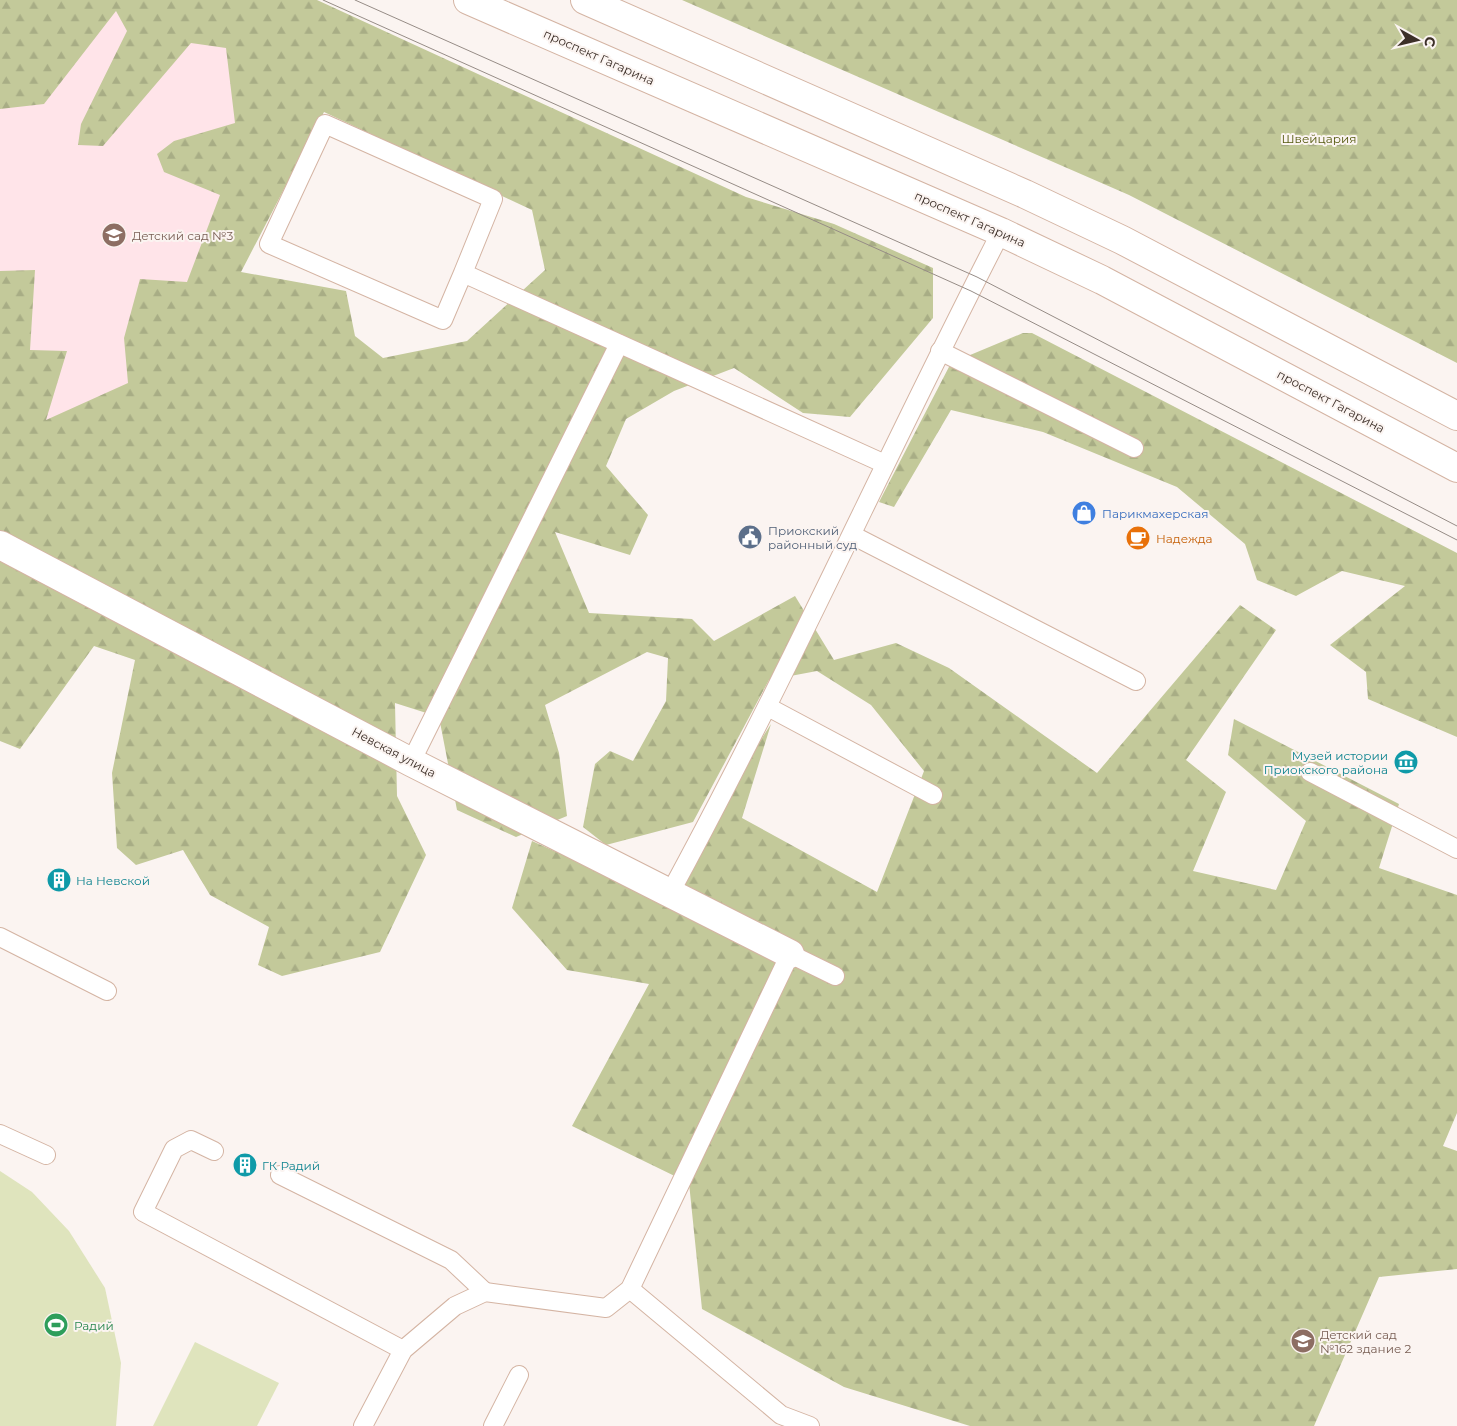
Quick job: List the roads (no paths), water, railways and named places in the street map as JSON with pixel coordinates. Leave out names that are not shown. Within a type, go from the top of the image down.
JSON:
[{"type":"main road","name":"проспект Гагарина","points":[[468,0],[1001,232],[1102,280],[1457,468]]},
{"type":"main road","points":[[585,0],[1025,194],[1104,232],[1457,416]]},
{"type":"main road","name":"Невская улица","points":[[0,545],[411,762],[790,954]]},
{"type":"lane","points":[[325,124],[493,199],[463,273],[443,320],[269,244],[325,124]]},
{"type":"lane","points":[[670,893],[768,707],[940,351],[1001,232]]},
{"type":"lane","points":[[463,273],[885,464]]},
{"type":"lane","points":[[411,762],[619,344]]},
{"type":"lane","points":[[940,351],[1134,448]]},
{"type":"lane","points":[[852,535],[1136,681]]},
{"type":"lane","points":[[768,707],[933,795]]},
{"type":"lane","points":[[1310,772],[1457,849]]},
{"type":"lane","points":[[0,937],[107,991]]},
{"type":"lane","points":[[363,1426],[403,1350],[455,1306],[485,1292],[606,1308],[630,1289],[790,954],[834,976]]},
{"type":"lane","points":[[0,1134],[46,1155]]},
{"type":"lane","points":[[214,1151],[191,1140],[174,1149],[143,1212],[403,1350]]},
{"type":"lane","points":[[280,1174],[451,1260],[485,1292]]},
{"type":"lane","points":[[630,1289],[781,1415],[810,1426]]},
{"type":"lane","points":[[493,1426],[519,1375]]},
{"type":"tram line","points":[[323,0],[971,291],[1457,540]]},
{"type":"tram line","points":[[355,0],[977,277],[1457,526]]},
{"type":"place","name":"Детский сад №3","points":[[114,235]]},
{"type":"place","name":"Парикмахерская","points":[[1084,513]]},
{"type":"place","name":"Приокский районный суд","points":[[750,537]]},
{"type":"place","name":"Надежда","points":[[1138,538]]},
{"type":"place","name":"Музей истории Приокского района","points":[[1406,762]]},
{"type":"place","name":"На Невской","points":[[59,880]]},
{"type":"place","name":"ГК Радий","points":[[245,1165]]},
{"type":"place","name":"Радий","points":[[56,1325]]},
{"type":"place","name":"Детский сад №162 здание 2","points":[[1303,1341]]},
{"type":"park label","name":"Швейцария","points":[[1319,138]]}]
